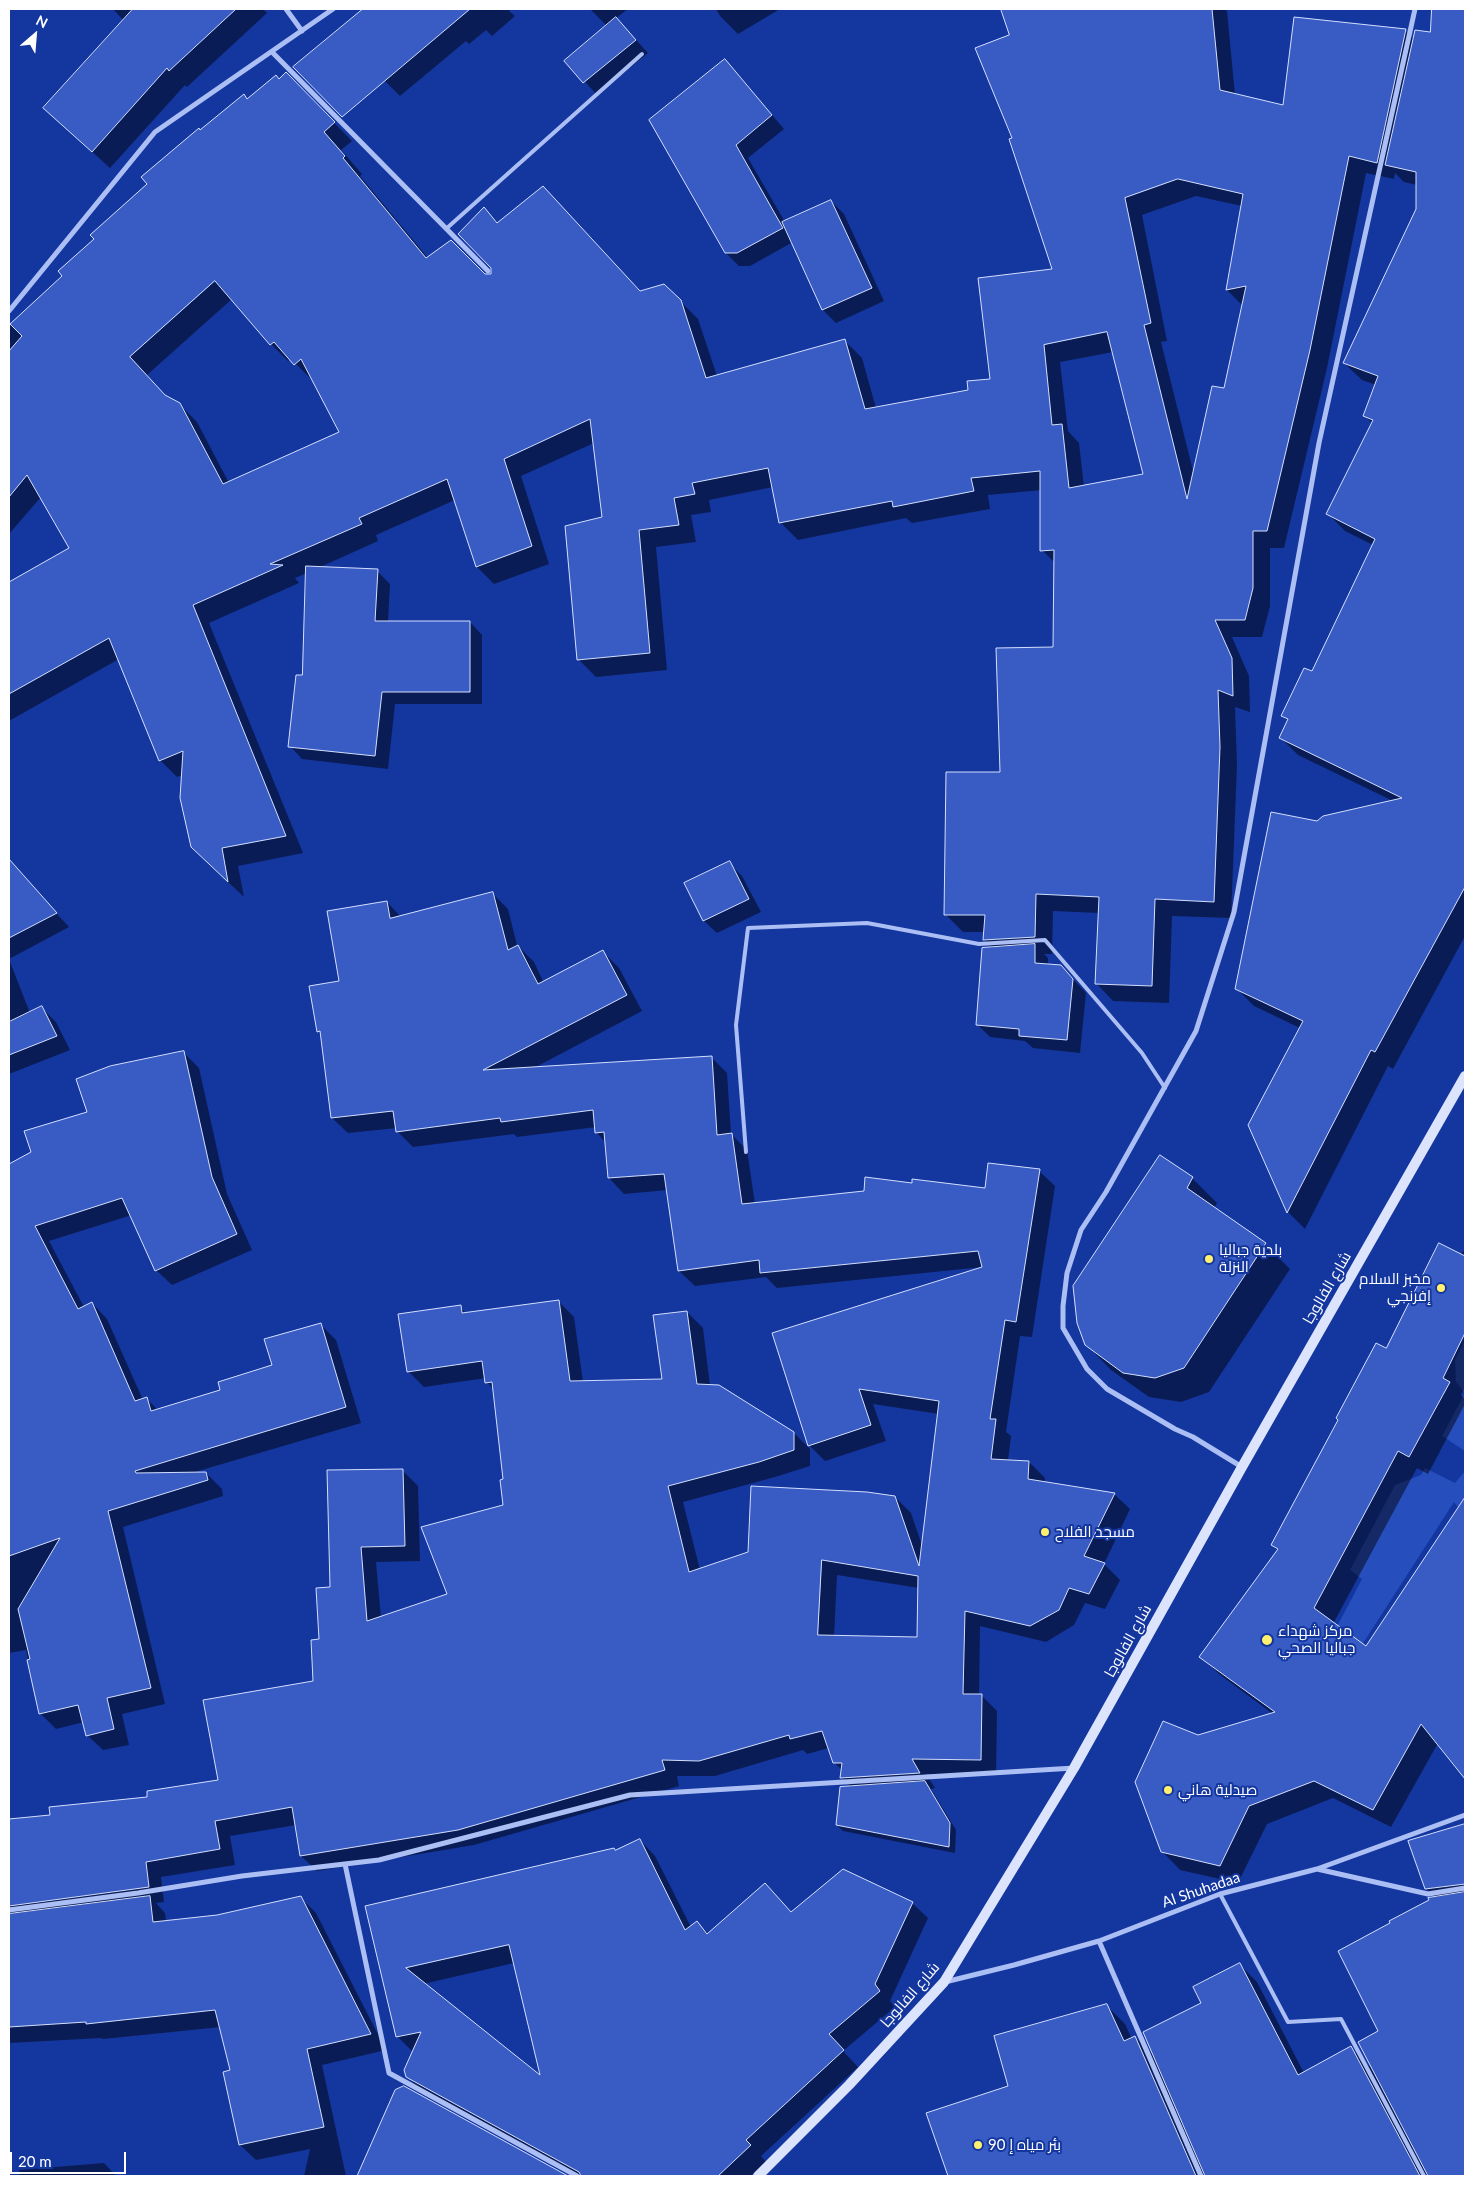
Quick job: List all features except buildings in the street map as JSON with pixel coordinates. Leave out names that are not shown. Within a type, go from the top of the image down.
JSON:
[{"type":"main road","name":"شارع الفالوجا","points":[[761,2175],[849,2085],[944,1982],[1074,1768],[1242,1467],[1465,1076]]},
{"type":"street","points":[[286,9],[302,32]]},
{"type":"street","points":[[9,311],[155,132],[333,9]]},
{"type":"street","points":[[1242,1467],[1107,1389],[1087,1368],[1063,1328],[1063,1306],[1067,1273],[1081,1230],[1106,1192],[1196,1031],[1234,912],[1319,443],[1415,9]]},
{"type":"street","points":[[272,52],[488,271]]},
{"type":"street","points":[[9,1910],[138,1894],[242,1876],[379,1860],[630,1795],[1074,1768]]},
{"type":"street","name":"Al Shuhadaa","points":[[944,1982],[1099,1941],[1220,1894],[1317,1868],[1465,1815]]},
{"type":"street","points":[[345,1864],[389,2072],[577,2176]]},
{"type":"street","points":[[1317,1868],[1428,1894],[1465,1888]]},
{"type":"street","points":[[1099,1941],[1201,2176]]},
{"type":"lane","points":[[447,228],[642,54]]},
{"type":"lane","points":[[746,1152],[736,1025],[748,928],[867,923],[979,944],[1045,940],[1142,1053],[1165,1088]]},
{"type":"lane","points":[[1220,1894],[1288,2022],[1341,2019],[1424,2176]]},
{"type":"shaded area","points":[[1465,1340],[1465,1393],[1456,1382],[1455,1360]]},
{"type":"shaded area","points":[[1465,1393],[1465,1451],[1442,1436]]},
{"type":"shaded area","points":[[1425,1468],[1455,1483],[1465,1471],[1465,1516],[1454,1502],[1349,1665],[1324,1651],[1362,1579],[1350,1570],[1395,1485],[1421,1475]]},
{"type":"place","name":"بلدية جباليا النزلة","points":[[1209,1259]]},
{"type":"place","name":"مخبز السلام إفرنجي","points":[[1441,1288]]},
{"type":"place","name":"مسجد الفلاح","points":[[1045,1532]]},
{"type":"place","name":"مركز شهداء جباليا الصحي","points":[[1267,1640]]},
{"type":"place","name":"صيدلية هاني","points":[[1168,1790]]},
{"type":"place","name":"بئر مياه إ 90","points":[[978,2145]]}]
